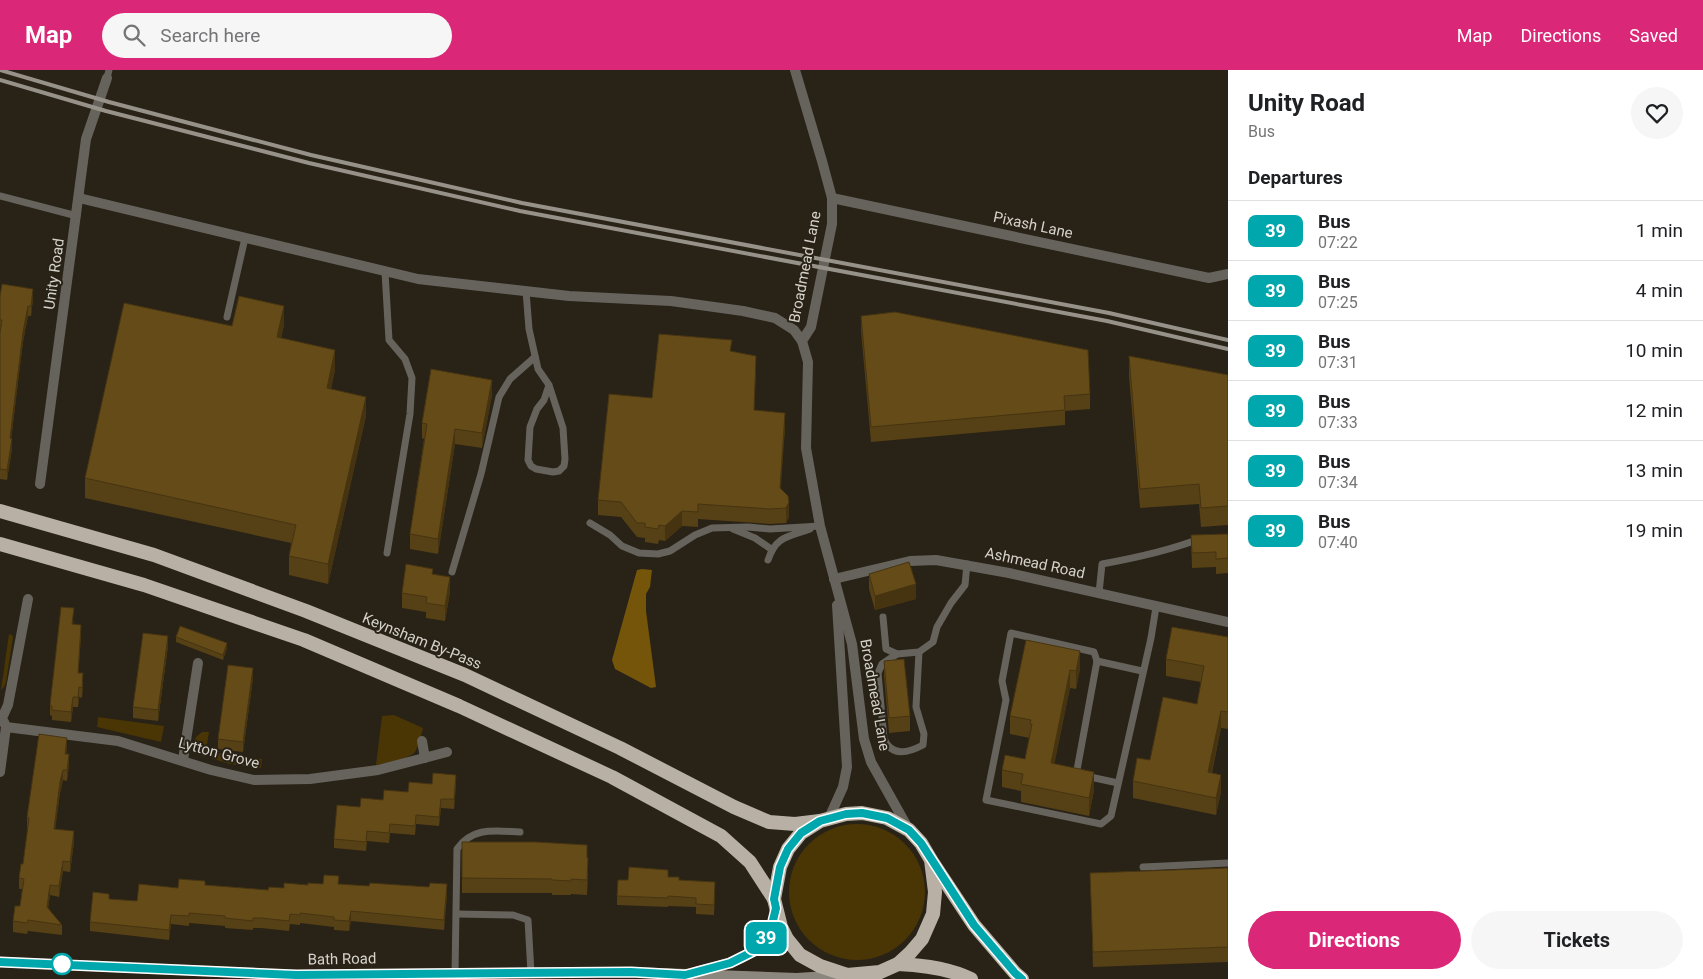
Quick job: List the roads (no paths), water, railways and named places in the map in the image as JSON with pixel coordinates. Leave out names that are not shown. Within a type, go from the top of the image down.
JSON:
[{"type":"highway","name":"Keynsham By-Pass","points":[[0,511],[154,555],[386,643],[473,679],[620,748],[734,807],[769,822],[795,824],[824,819]]},
{"type":"highway","points":[[0,544],[144,586],[304,640],[459,706],[612,777],[721,836],[750,862],[775,903],[780,927],[787,939],[800,955],[820,966],[856,976],[880,972],[898,964],[910,953],[922,939],[933,914],[935,892],[931,860]]},
{"type":"highway","points":[[775,903],[780,867],[788,849],[801,833],[824,819],[846,814],[862,813],[887,818],[909,830],[921,843],[974,925],[1022,979]]},
{"type":"highway","points":[[898,964],[922,965],[972,979]]},
{"type":"main road","name":"Bath Road","points":[[685,975],[730,963],[756,950],[770,933],[775,903]]},
{"type":"main road","name":"Bath Road","points":[[0,962],[296,975],[631,972],[797,978],[856,976]]},
{"type":"street","name":"Broadmead Lane","points":[[794,70],[832,198],[832,224],[811,327],[802,341],[808,362],[806,448],[820,526],[852,644],[864,739],[872,762],[909,830]]},
{"type":"street","name":"Unity Road","points":[[40,484],[86,139],[108,74]]},
{"type":"street","points":[[79,198],[418,279],[569,296],[671,301],[743,311],[775,318],[794,330],[802,341]]},
{"type":"street","name":"Pixash Lane","points":[[832,198],[1209,278],[1228,274]]},
{"type":"street","name":"Ashmead Road","points":[[835,584],[910,561],[936,560],[967,564],[1228,622]]},
{"type":"street","name":"Broadmead Lane","points":[[824,819],[843,787],[847,767],[835,584]]},
{"type":"street","points":[[0,772],[3,720],[8,705],[28,599]]},
{"type":"street","points":[[183,760],[198,663]]},
{"type":"street","name":"Lytton Grove","points":[[3,720],[118,740],[211,770],[254,780],[310,779],[378,770],[447,752]]},
{"type":"street","points":[[422,741],[425,758]]},
{"type":"lane","points":[[0,196],[77,216]]},
{"type":"lane","points":[[227,317],[245,238]]},
{"type":"lane","points":[[385,272],[389,340],[405,359],[412,378],[410,414],[387,553]]},
{"type":"lane","points":[[526,291],[528,328],[538,369],[549,385],[563,428],[564,466],[559,471],[553,472],[536,469],[531,466],[528,460],[530,427],[537,409],[544,400],[549,385]]},
{"type":"lane","points":[[452,572],[481,474],[499,397],[510,379],[535,357]]},
{"type":"lane","points":[[590,523],[610,535],[622,546],[639,553],[658,554],[670,551],[695,535],[712,528],[770,529],[820,526]]},
{"type":"lane","points":[[768,560],[771,549],[778,540],[820,526]]},
{"type":"lane","points":[[728,527],[755,538],[771,549]]},
{"type":"lane","points":[[1099,593],[1102,564],[1138,557],[1210,537]]},
{"type":"lane","points":[[919,652],[916,706],[924,734],[923,745],[913,751],[897,752],[888,748],[884,739],[878,673],[882,664],[896,654],[919,652],[933,642],[937,627],[951,603],[965,585],[967,564]]},
{"type":"lane","points":[[1118,782],[1081,775],[1076,770],[1097,661],[1094,652],[1011,633],[1002,681],[1006,700],[986,800],[1101,824],[1111,816],[1142,671],[1151,638],[1156,606]]},
{"type":"lane","points":[[883,617],[886,649],[896,654]]},
{"type":"lane","points":[[1097,661],[1142,671]]},
{"type":"lane","points":[[455,974],[457,849],[473,833],[490,831],[520,832]]},
{"type":"lane","points":[[1143,868],[1228,863]]},
{"type":"lane","points":[[457,914],[513,915],[528,920],[531,973]]},
{"type":"railway","points":[[0,70],[109,102],[311,155],[522,203],[1109,313],[1228,340]]},
{"type":"railway","points":[[0,80],[106,111],[309,163],[520,211],[1107,321],[1228,349]]}]
